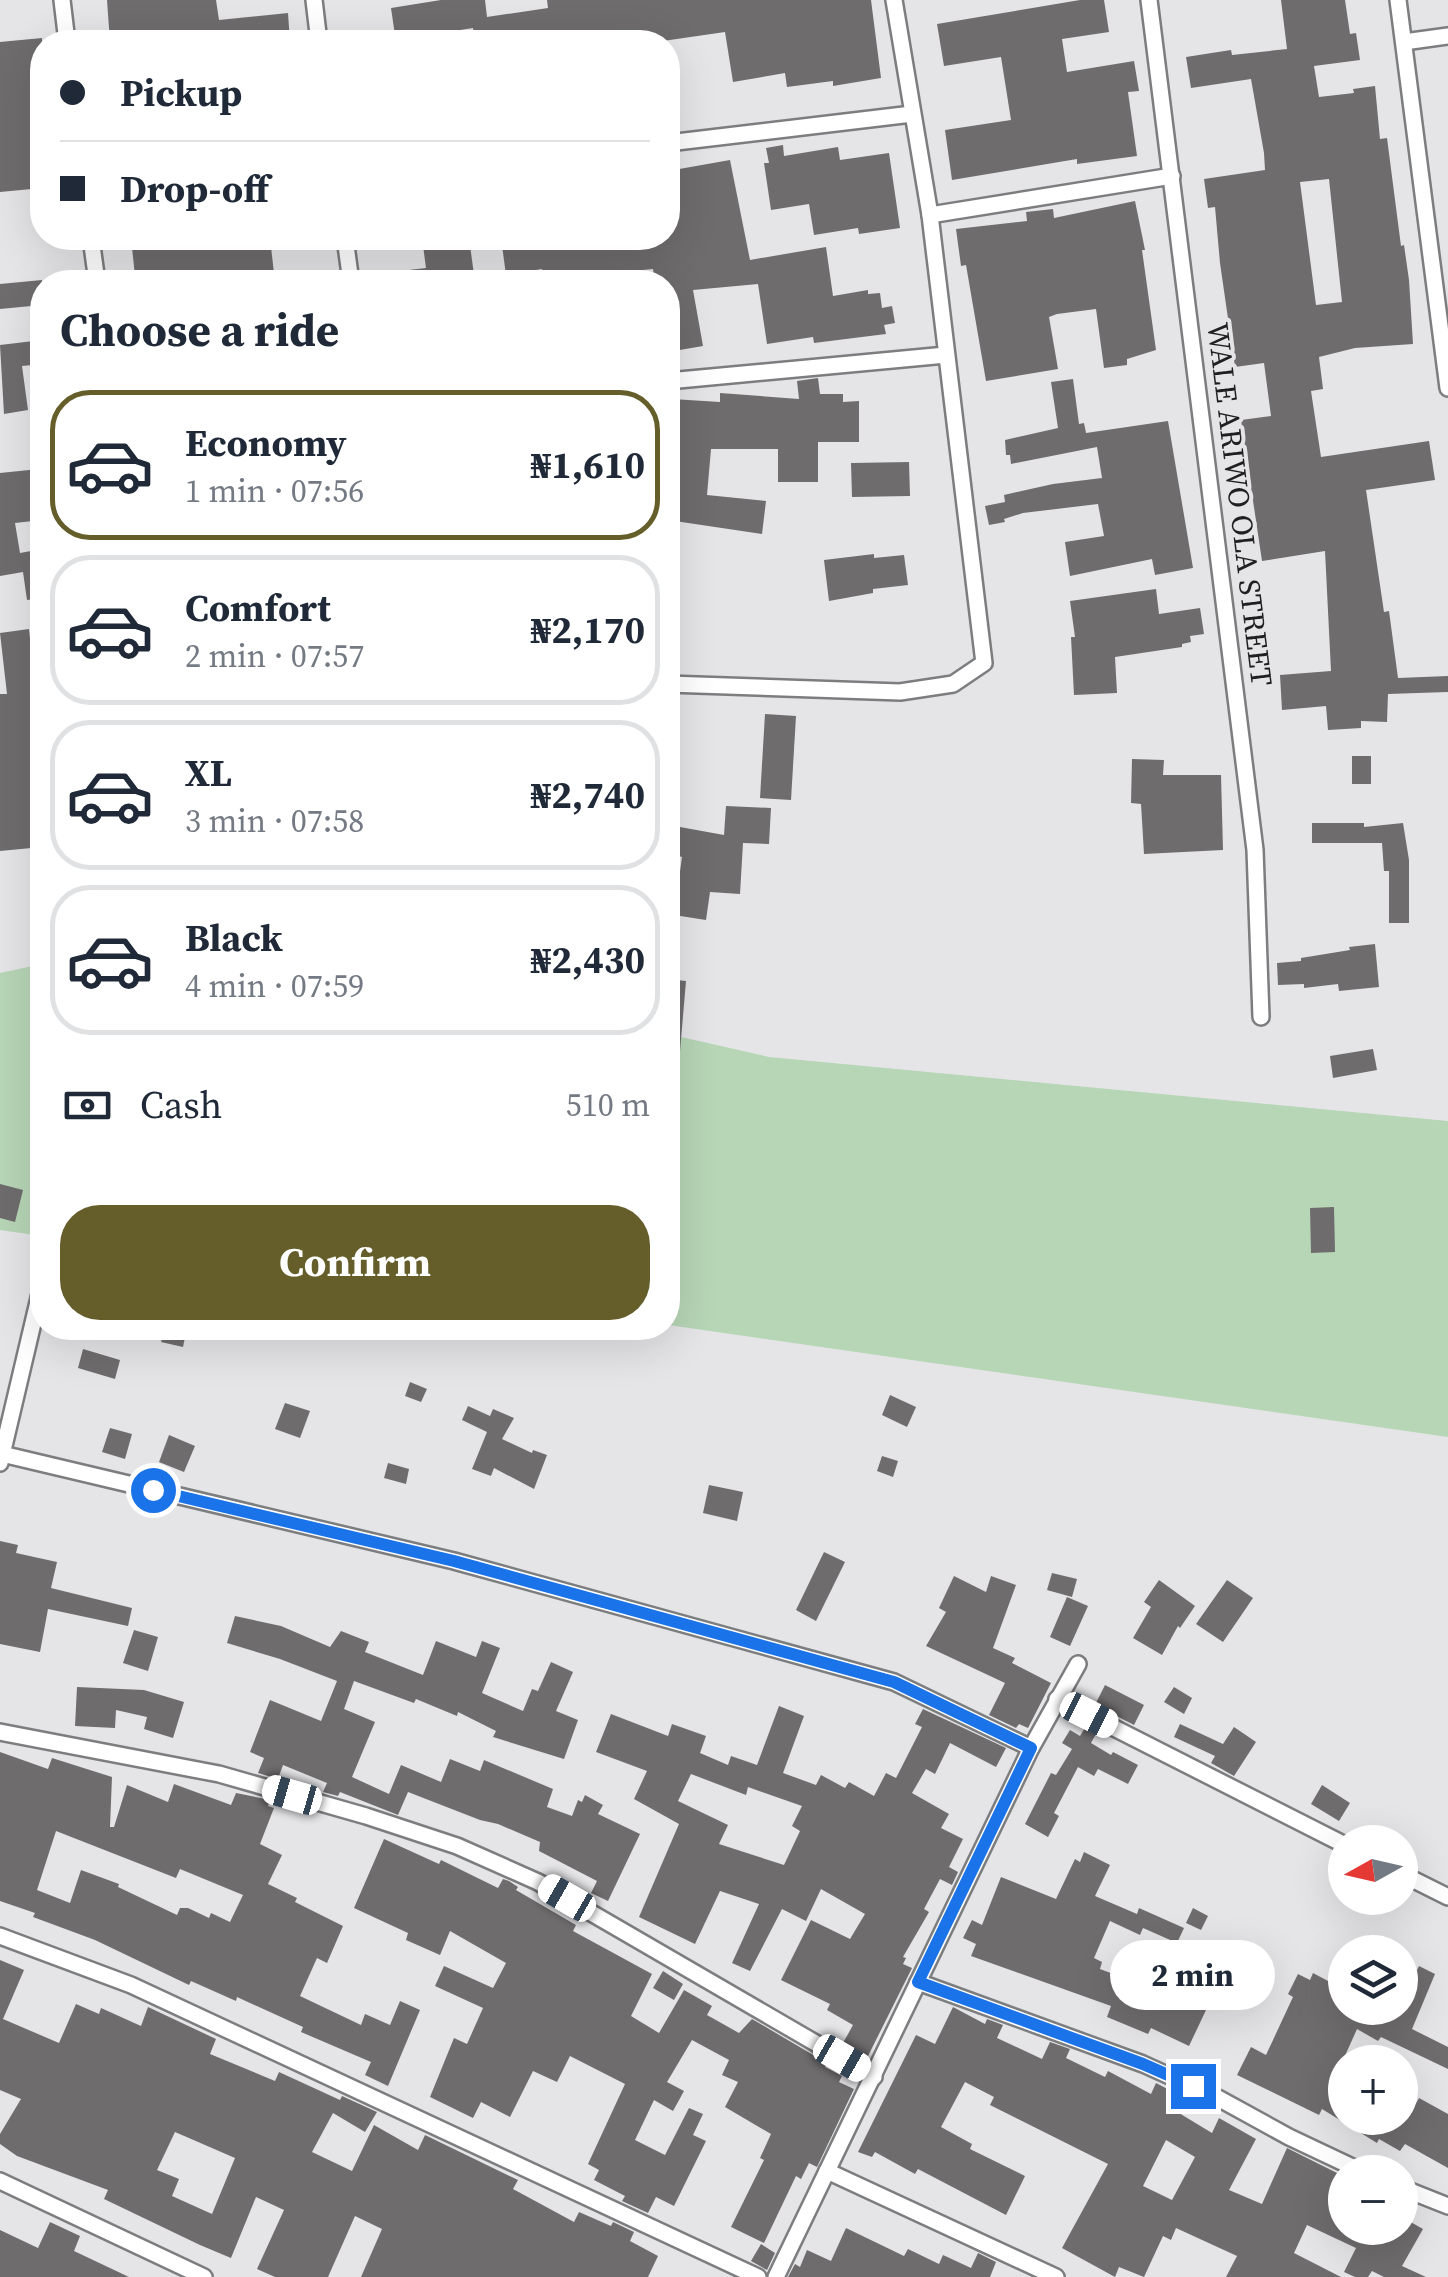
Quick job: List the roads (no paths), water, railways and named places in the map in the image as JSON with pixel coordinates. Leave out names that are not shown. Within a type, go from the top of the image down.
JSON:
[{"type":"street","points":[[62,0],[66,30]]},
{"type":"street","points":[[314,0],[318,30]]},
{"type":"street","points":[[680,684],[900,692],[953,684],[984,664],[930,215],[894,0]]},
{"type":"street","name":"WALE ARIWO OLA STREET","points":[[1149,0],[1255,850],[1261,1017]]},
{"type":"street","points":[[1398,0],[1440,281],[1448,388]]},
{"type":"street","points":[[1404,42],[1448,36]]},
{"type":"street","points":[[680,142],[912,114]]},
{"type":"street","points":[[930,215],[1172,176]]},
{"type":"street","points":[[680,380],[946,355]]},
{"type":"street","points":[[30,1336],[1,1459],[454,1561],[894,1682],[1031,1748]]},
{"type":"street","points":[[776,2277],[1031,1748],[1078,1664]]},
{"type":"street","points":[[1057,1699],[1328,1836]]},
{"type":"street","points":[[0,1732],[219,1774],[457,1846],[538,1882],[874,2077]]},
{"type":"street","points":[[1418,1882],[1448,1897]]},
{"type":"street","points":[[0,1936],[148,1992],[758,2277]]},
{"type":"street","points":[[918,1982],[1143,2064],[1328,2155]]},
{"type":"street","points":[[827,2171],[1056,2277]]},
{"type":"street","points":[[0,2181],[204,2277]]},
{"type":"street","points":[[1418,2194],[1448,2206]]}]
